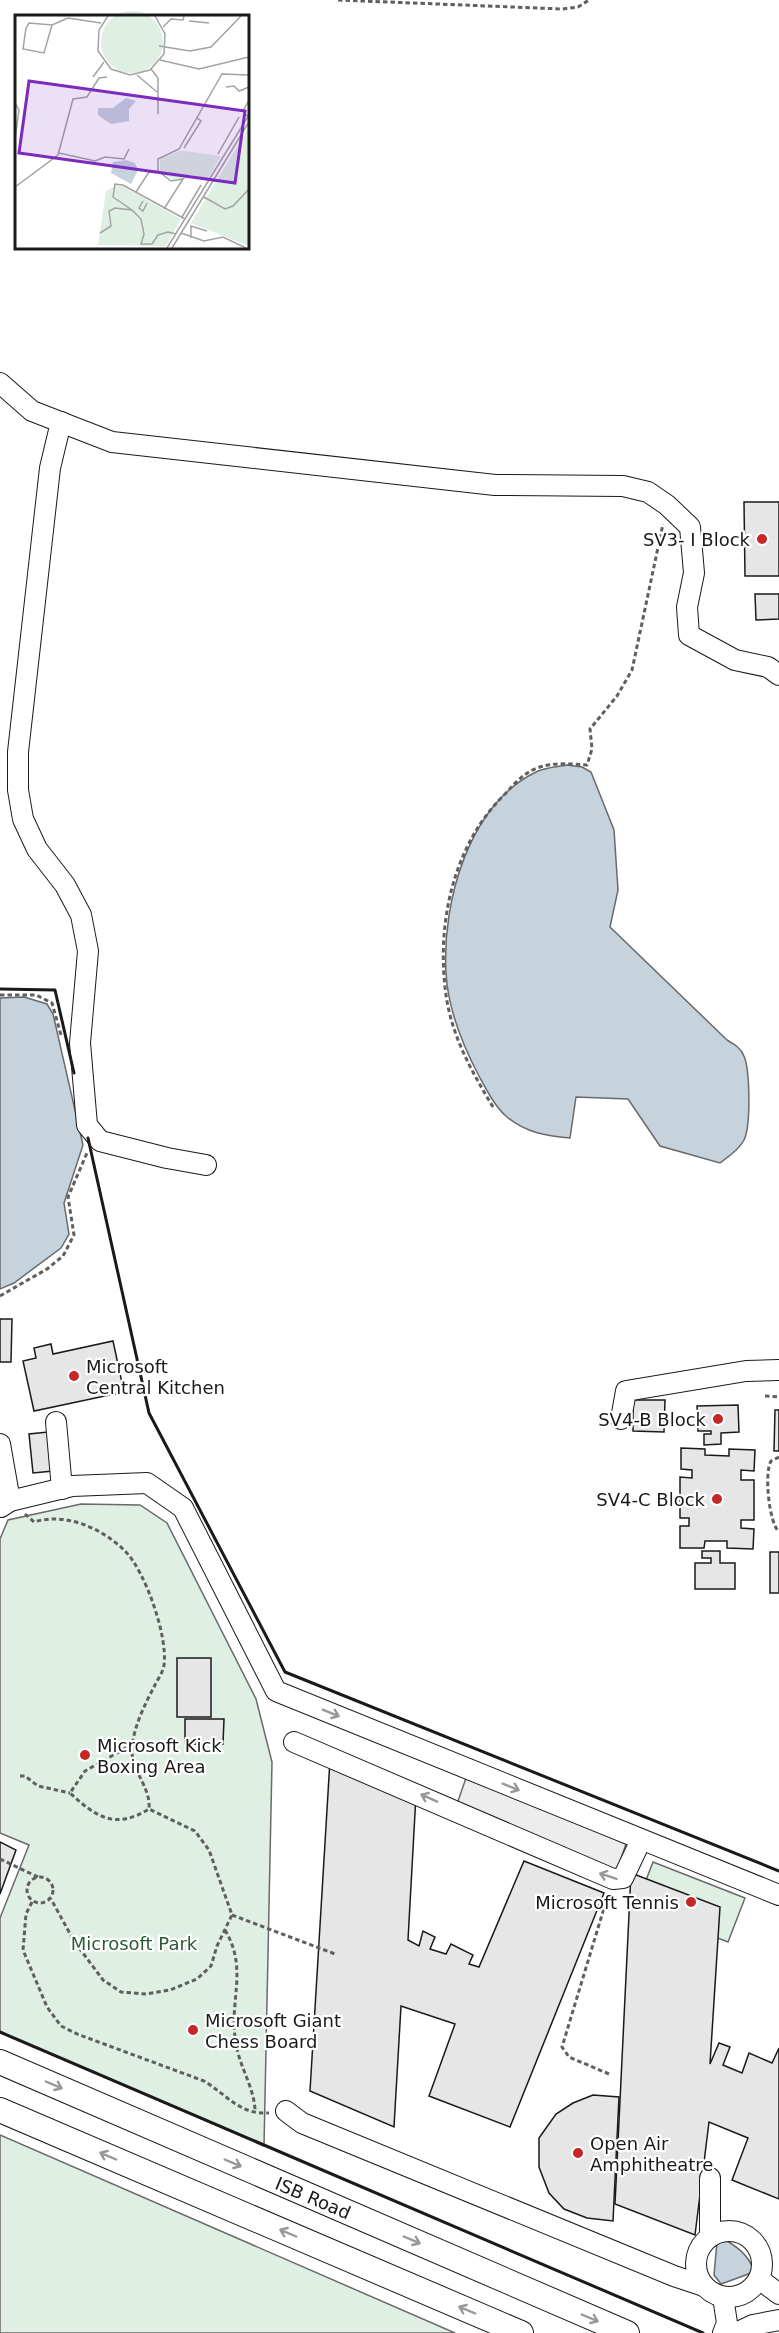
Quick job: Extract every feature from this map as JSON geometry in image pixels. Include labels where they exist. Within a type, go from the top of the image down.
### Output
[{"type":"main road","name":"ISB Road","points":[[0,2062],[627,2333]]},
{"type":"main road","points":[[0,2110],[521,2333]]},
{"type":"lane","points":[[0,383],[32,411],[112,442],[495,485],[622,486],[648,492],[667,505],[690,527],[694,573],[687,607],[689,635],[735,660],[768,667],[779,675]]},
{"type":"lane","points":[[61,422],[50,468],[18,752],[18,790],[23,819],[37,849],[65,885],[81,915],[88,951],[80,1043],[87,1125],[100,1141],[206,1165]]},
{"type":"lane","points":[[621,1419],[626,1391],[746,1371],[779,1370]]},
{"type":"lane","points":[[57,1422],[62,1489]]},
{"type":"lane","points":[[0,1444],[5,1504],[72,1486],[147,1483],[183,1508],[276,1691],[779,1896]]},
{"type":"lane","points":[[294,1742],[613,1879],[623,1878],[640,1840]]},
{"type":"lane","points":[[286,2111],[302,2123],[674,2276],[704,2286],[723,2297],[744,2294],[759,2279],[761,2258],[751,2239],[731,2231],[710,2237]]},
{"type":"lane","points":[[704,2286],[696,2266],[698,2255],[710,2237],[710,2178]]},
{"type":"lane","points":[[759,2279],[779,2294]]},
{"type":"lane","points":[[723,2297],[727,2323],[723,2333]]},
{"type":"lane","points":[[736,2333],[753,2325],[779,2320]]},
{"type":"path","points":[[338,0],[562,9],[578,7],[589,0]]},
{"type":"path","points":[[493,1107],[461,1049],[451,1018],[443,930],[448,898],[458,867],[472,837],[495,803],[524,774],[552,764],[587,765],[592,749],[590,729],[617,696],[632,670],[667,505]]},
{"type":"path","points":[[0,994],[36,995],[52,1002],[63,1042]]},
{"type":"path","points":[[0,1296],[47,1269],[63,1256],[74,1235],[68,1197],[88,1156],[85,1145]]},
{"type":"path","points":[[765,1396],[779,1397]]},
{"type":"path","points":[[779,1457],[771,1461],[767,1471],[772,1521],[779,1532]]},
{"type":"path","points":[[5,1504],[34,1522],[62,1518],[78,1522],[103,1535],[126,1551],[158,1614],[164,1644],[164,1667],[143,1709],[133,1744],[134,1761],[150,1798],[149,1809]]},
{"type":"path","points":[[70,1793],[85,1772],[133,1744]]},
{"type":"path","points":[[20,1776],[26,1776],[38,1786],[70,1793],[100,1817],[116,1821],[136,1817],[149,1809]]},
{"type":"path","points":[[0,1859],[38,1877],[48,1879],[54,1888],[51,1899],[74,1941],[103,1980],[121,1992],[146,1995],[171,1990],[197,1979],[211,1966],[232,1915],[209,1850],[195,1831],[149,1809]]},
{"type":"path","points":[[32,1902],[27,1892],[29,1882],[38,1877]]},
{"type":"path","points":[[609,2074],[569,2057],[562,2047],[613,1879]]},
{"type":"path","points":[[32,1902],[42,1904],[51,1899]]},
{"type":"path","points":[[32,1902],[26,1914],[23,1950],[47,2007],[61,2026],[204,2081],[246,2112],[255,2111],[264,2114],[286,2111]]},
{"type":"path","points":[[232,1915],[335,1954]]},
{"type":"path","points":[[225,1930],[233,1943],[238,1964],[233,2027],[236,2046],[255,2099],[255,2111]]},
{"type":"green space","name":"Microsoft Park","points":[[81,1504],[140,1505],[167,1523],[256,1699],[272,1762],[264,2146],[0,2032],[0,1918],[29,1845],[0,1833],[0,1539],[8,1520]]},
{"type":"green space","name":"Microsoft Tennis","points":[[653,1862],[745,1898],[728,1942],[636,1906]]},
{"type":"green space","points":[[0,2135],[455,2333],[0,2333]]},
{"type":"shaded area","points":[[567,765],[582,767],[591,772],[614,830],[618,890],[610,927],[727,1040],[739,1048],[744,1056],[748,1073],[749,1098],[746,1133],[739,1147],[720,1163],[660,1146],[628,1099],[576,1097],[570,1138],[545,1135],[522,1127],[507,1117],[495,1103],[479,1076],[462,1039],[447,986],[446,946],[455,887],[464,859],[493,807],[512,787],[540,770]]},
{"type":"shaded area","points":[[24,997],[47,1004],[53,1014],[83,1145],[64,1203],[69,1234],[61,1248],[14,1283],[0,1289],[0,998]]},
{"type":"shaded area","points":[[467,1775],[626,1844],[617,1870],[457,1804]]},
{"type":"shaded area","points":[[720,2237],[736,2247],[749,2260],[754,2272],[721,2284],[714,2275],[717,2242]]},
{"type":"building","name":"SV3- I Block","points":[[744,502],[779,502],[779,576],[745,576]]},
{"type":"building","points":[[755,594],[779,594],[779,619],[756,620]]},
{"type":"building","points":[[0,1319],[12,1319],[11,1362],[0,1362]]},
{"type":"building","name":"Microsoft Central Kitchen","points":[[113,1341],[124,1392],[34,1411],[23,1361],[36,1358],[34,1348],[51,1344],[53,1354]]},
{"type":"building","points":[[633,1400],[665,1400],[664,1432],[633,1431]]},
{"type":"building","name":"SV4-B Block","points":[[738,1405],[739,1432],[721,1433],[721,1444],[704,1445],[704,1434],[711,1434],[711,1431],[698,1431],[697,1406]]},
{"type":"building","points":[[775,1410],[779,1410],[779,1451],[774,1451]]},
{"type":"building","points":[[48,1432],[53,1471],[33,1473],[29,1434]]},
{"type":"building","name":"SV4-C Block","points":[[681,1448],[705,1449],[705,1455],[729,1456],[729,1449],[755,1450],[754,1471],[741,1470],[741,1480],[754,1480],[754,1520],[741,1520],[741,1528],[754,1529],[753,1549],[727,1548],[727,1541],[705,1541],[704,1548],[680,1548],[680,1526],[689,1526],[689,1518],[680,1518],[680,1477],[692,1478],[692,1470],[681,1469]]},
{"type":"building","points":[[702,1551],[720,1551],[720,1563],[735,1563],[735,1589],[695,1589],[695,1563],[711,1563],[711,1558],[702,1558]]},
{"type":"building","points":[[770,1552],[779,1552],[779,1593],[770,1593]]},
{"type":"building","points":[[177,1658],[211,1658],[211,1717],[177,1717]]},
{"type":"building","points":[[185,1719],[224,1719],[223,1744],[185,1744]]},
{"type":"building","points":[[330,1760],[416,1795],[408,1940],[419,1946],[423,1931],[435,1937],[430,1949],[446,1954],[451,1944],[473,1955],[469,1964],[479,1967],[524,1861],[604,1893],[510,2127],[429,2096],[455,2024],[401,2006],[394,2127],[310,2091]]},
{"type":"building","points":[[0,1842],[16,1850],[0,1894]]},
{"type":"building","points":[[631,1873],[720,1907],[710,2064],[719,2043],[730,2047],[723,2065],[742,2073],[749,2053],[772,2063],[779,2048],[779,2199],[732,2180],[748,2138],[709,2122],[695,2235],[615,2204]]},
{"type":"building","name":"Open Air Amphitheatre","points":[[593,2095],[619,2097],[613,2221],[587,2218],[564,2209],[549,2193],[539,2167],[539,2138],[556,2114],[573,2103]]},
{"type":"wall","points":[[0,989],[55,990],[74,1073]]},
{"type":"wall","points":[[88,1138],[149,1413],[285,1672],[779,1871]]},
{"type":"wall","points":[[0,2032],[703,2333]]},
{"type":"place","name":"SV3- I Block","points":[[762,539]]},
{"type":"place","name":"Microsoft Central Kitchen","points":[[74,1376]]},
{"type":"place","name":"SV4-B Block","points":[[718,1419]]},
{"type":"place","name":"SV4-C Block","points":[[717,1499]]},
{"type":"place","name":"Microsoft Kick Boxing Area","points":[[85,1755]]},
{"type":"place","name":"Microsoft Tennis","points":[[691,1902]]},
{"type":"place","name":"Microsoft Giant Chess Board","points":[[193,2030]]},
{"type":"place","name":"Open Air Amphitheatre","points":[[578,2153]]}]
